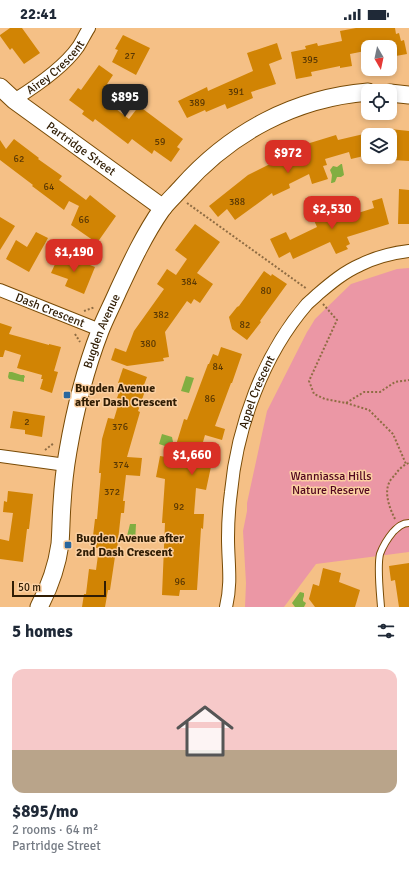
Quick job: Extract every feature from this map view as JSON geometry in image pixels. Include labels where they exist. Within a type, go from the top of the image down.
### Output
[{"type":"street","name":"Airey Crescent","points":[[14,100],[34,88],[63,63],[77,48],[89,28]]},
{"type":"street","name":"Partridge Street","points":[[0,87],[14,100],[163,208]]},
{"type":"street","name":"Bugden Avenue","points":[[39,607],[46,593],[55,567],[60,544],[66,465],[79,396],[100,330],[147,232],[163,208],[194,174],[208,160],[240,135],[271,118],[295,108],[332,97],[361,92]]},
{"type":"street","points":[[397,94],[409,95]]},
{"type":"street","name":"Appel Crescent","points":[[226,607],[230,583],[228,537],[231,492],[238,448],[250,405],[266,366],[287,329],[308,303],[332,281],[359,265],[373,259],[388,254],[409,250]]},
{"type":"street","name":"Dash Crescent","points":[[0,290],[100,330]]},
{"type":"street","points":[[0,456],[66,465]]},
{"type":"lane","points":[[381,607],[379,564],[380,553],[388,538],[398,526],[409,523]]},
{"type":"path","points":[[182,200],[308,290]]},
{"type":"path","points":[[319,299],[337,320],[309,381],[314,394],[324,399],[346,403],[369,410],[393,434],[408,463],[398,471],[389,483],[387,495],[390,510],[398,526]]},
{"type":"path","points":[[346,403],[364,392],[380,392],[395,382],[409,380]]},
{"type":"green space","name":"Wanniassa Hills Nature Reserve","points":[[409,268],[409,552],[316,564],[284,607],[245,607],[246,583],[243,531],[247,503],[267,411],[315,319],[351,284],[397,269]]},
{"type":"shaded area","points":[[341,164],[344,175],[337,177],[335,182],[331,183],[332,175],[330,170],[333,166],[337,167]]},
{"type":"shaded area","points":[[9,372],[24,375],[24,382],[9,379]]},
{"type":"shaded area","points":[[186,376],[194,378],[189,393],[181,391]]},
{"type":"shaded area","points":[[162,434],[172,437],[175,444],[174,449],[159,444]]},
{"type":"shaded area","points":[[130,524],[136,524],[135,543],[128,542],[126,537]]},
{"type":"shaded area","points":[[300,592],[304,593],[303,601],[306,603],[304,607],[295,607],[292,603]]},
{"type":"building","points":[[10,28],[22,28],[40,53],[24,64],[12,48],[10,50],[0,36]]},
{"type":"building","points":[[356,28],[395,28],[396,34],[399,33],[401,41],[404,40],[407,54],[397,56],[397,40],[361,40],[361,52],[350,54],[352,66],[340,68],[340,66],[311,72],[312,76],[296,79],[291,52],[306,49],[305,46],[317,43],[318,46],[342,41],[340,31]]},
{"type":"building","points":[[123,35],[150,48],[136,75],[112,62],[118,50],[115,49]]},
{"type":"building","points":[[277,43],[282,59],[269,64],[276,84],[251,92],[253,98],[227,109],[225,104],[206,112],[205,110],[187,118],[178,101],[207,87],[208,91],[253,71],[247,53]]},
{"type":"building","points":[[99,65],[113,75],[107,84],[115,90],[107,102],[129,119],[139,106],[183,139],[177,147],[180,149],[171,162],[154,150],[152,154],[132,139],[128,144],[95,119],[93,122],[82,114],[84,111],[69,100],[78,88],[81,90]]},
{"type":"building","points":[[397,130],[409,131],[409,161],[397,160]]},
{"type":"building","points":[[336,135],[338,140],[361,135],[361,157],[351,159],[349,152],[325,159],[327,165],[323,166],[328,179],[312,184],[309,174],[289,184],[290,188],[273,196],[272,193],[235,220],[227,209],[218,217],[209,206],[248,175],[284,157],[288,166],[304,158],[300,146]]},
{"type":"building","points":[[14,139],[62,176],[59,180],[86,200],[90,195],[116,216],[97,243],[71,225],[79,206],[69,201],[64,210],[0,160],[0,140],[6,149]]},
{"type":"building","points":[[399,189],[409,190],[409,224],[398,224]]},
{"type":"building","points":[[382,198],[389,224],[347,237],[350,244],[346,246],[348,249],[336,254],[330,242],[293,259],[290,252],[279,258],[270,239],[286,232],[290,240],[317,227],[312,216],[339,204],[345,217],[374,208],[372,201]]},
{"type":"building","points":[[0,217],[15,226],[0,250]]},
{"type":"building","points":[[195,224],[220,242],[197,273],[213,284],[200,303],[194,299],[191,304],[187,301],[165,332],[169,357],[163,358],[164,361],[127,366],[111,360],[115,348],[126,352],[134,331],[164,289],[157,284],[167,269],[176,275],[187,259],[175,250]]},
{"type":"building","points":[[36,232],[48,238],[29,272],[6,259],[16,240],[27,247]]},
{"type":"building","points":[[60,253],[95,267],[84,294],[65,286],[68,279],[51,273]]},
{"type":"building","points":[[264,271],[271,276],[272,274],[287,284],[247,340],[232,329],[229,317],[239,306]]},
{"type":"building","points":[[0,323],[12,327],[9,334],[61,347],[54,371],[58,372],[52,393],[40,389],[43,379],[41,379],[42,375],[17,368],[21,355],[5,350],[3,357],[0,357]]},
{"type":"building","points":[[221,347],[242,354],[215,426],[225,429],[222,440],[205,435],[198,459],[212,462],[206,490],[196,488],[194,514],[204,514],[203,529],[201,528],[197,590],[180,590],[179,596],[162,595],[165,523],[162,523],[165,479],[156,477],[160,456],[172,458],[184,419],[187,420],[208,364],[213,354],[218,356]]},
{"type":"building","points":[[123,368],[147,377],[142,390],[145,391],[138,411],[140,412],[127,457],[142,458],[140,476],[126,475],[123,501],[125,501],[124,513],[121,513],[117,550],[110,590],[108,590],[105,607],[82,607],[84,594],[86,594],[89,569],[96,570],[99,548],[96,548],[97,536],[93,536],[95,519],[97,519],[102,439],[108,418],[114,419],[120,399],[117,398],[122,384],[118,383]]},
{"type":"building","points":[[13,411],[45,416],[42,437],[25,434],[25,430],[10,428]]},
{"type":"building","points":[[8,491],[33,494],[23,562],[0,559],[0,539],[9,541],[13,513],[3,512],[4,501],[7,502]]},
{"type":"building","points":[[409,563],[409,607],[399,607],[395,580],[391,581],[389,566]]},
{"type":"building","points":[[323,568],[341,573],[339,582],[360,590],[355,607],[315,607],[309,599],[313,584],[319,586]]},
{"type":"place","name":"Bugden Avenue after Dash Crescent","points":[[67,395]]},
{"type":"place","name":"Bugden Avenue after 2nd Dash Crescent","points":[[68,545]]}]
